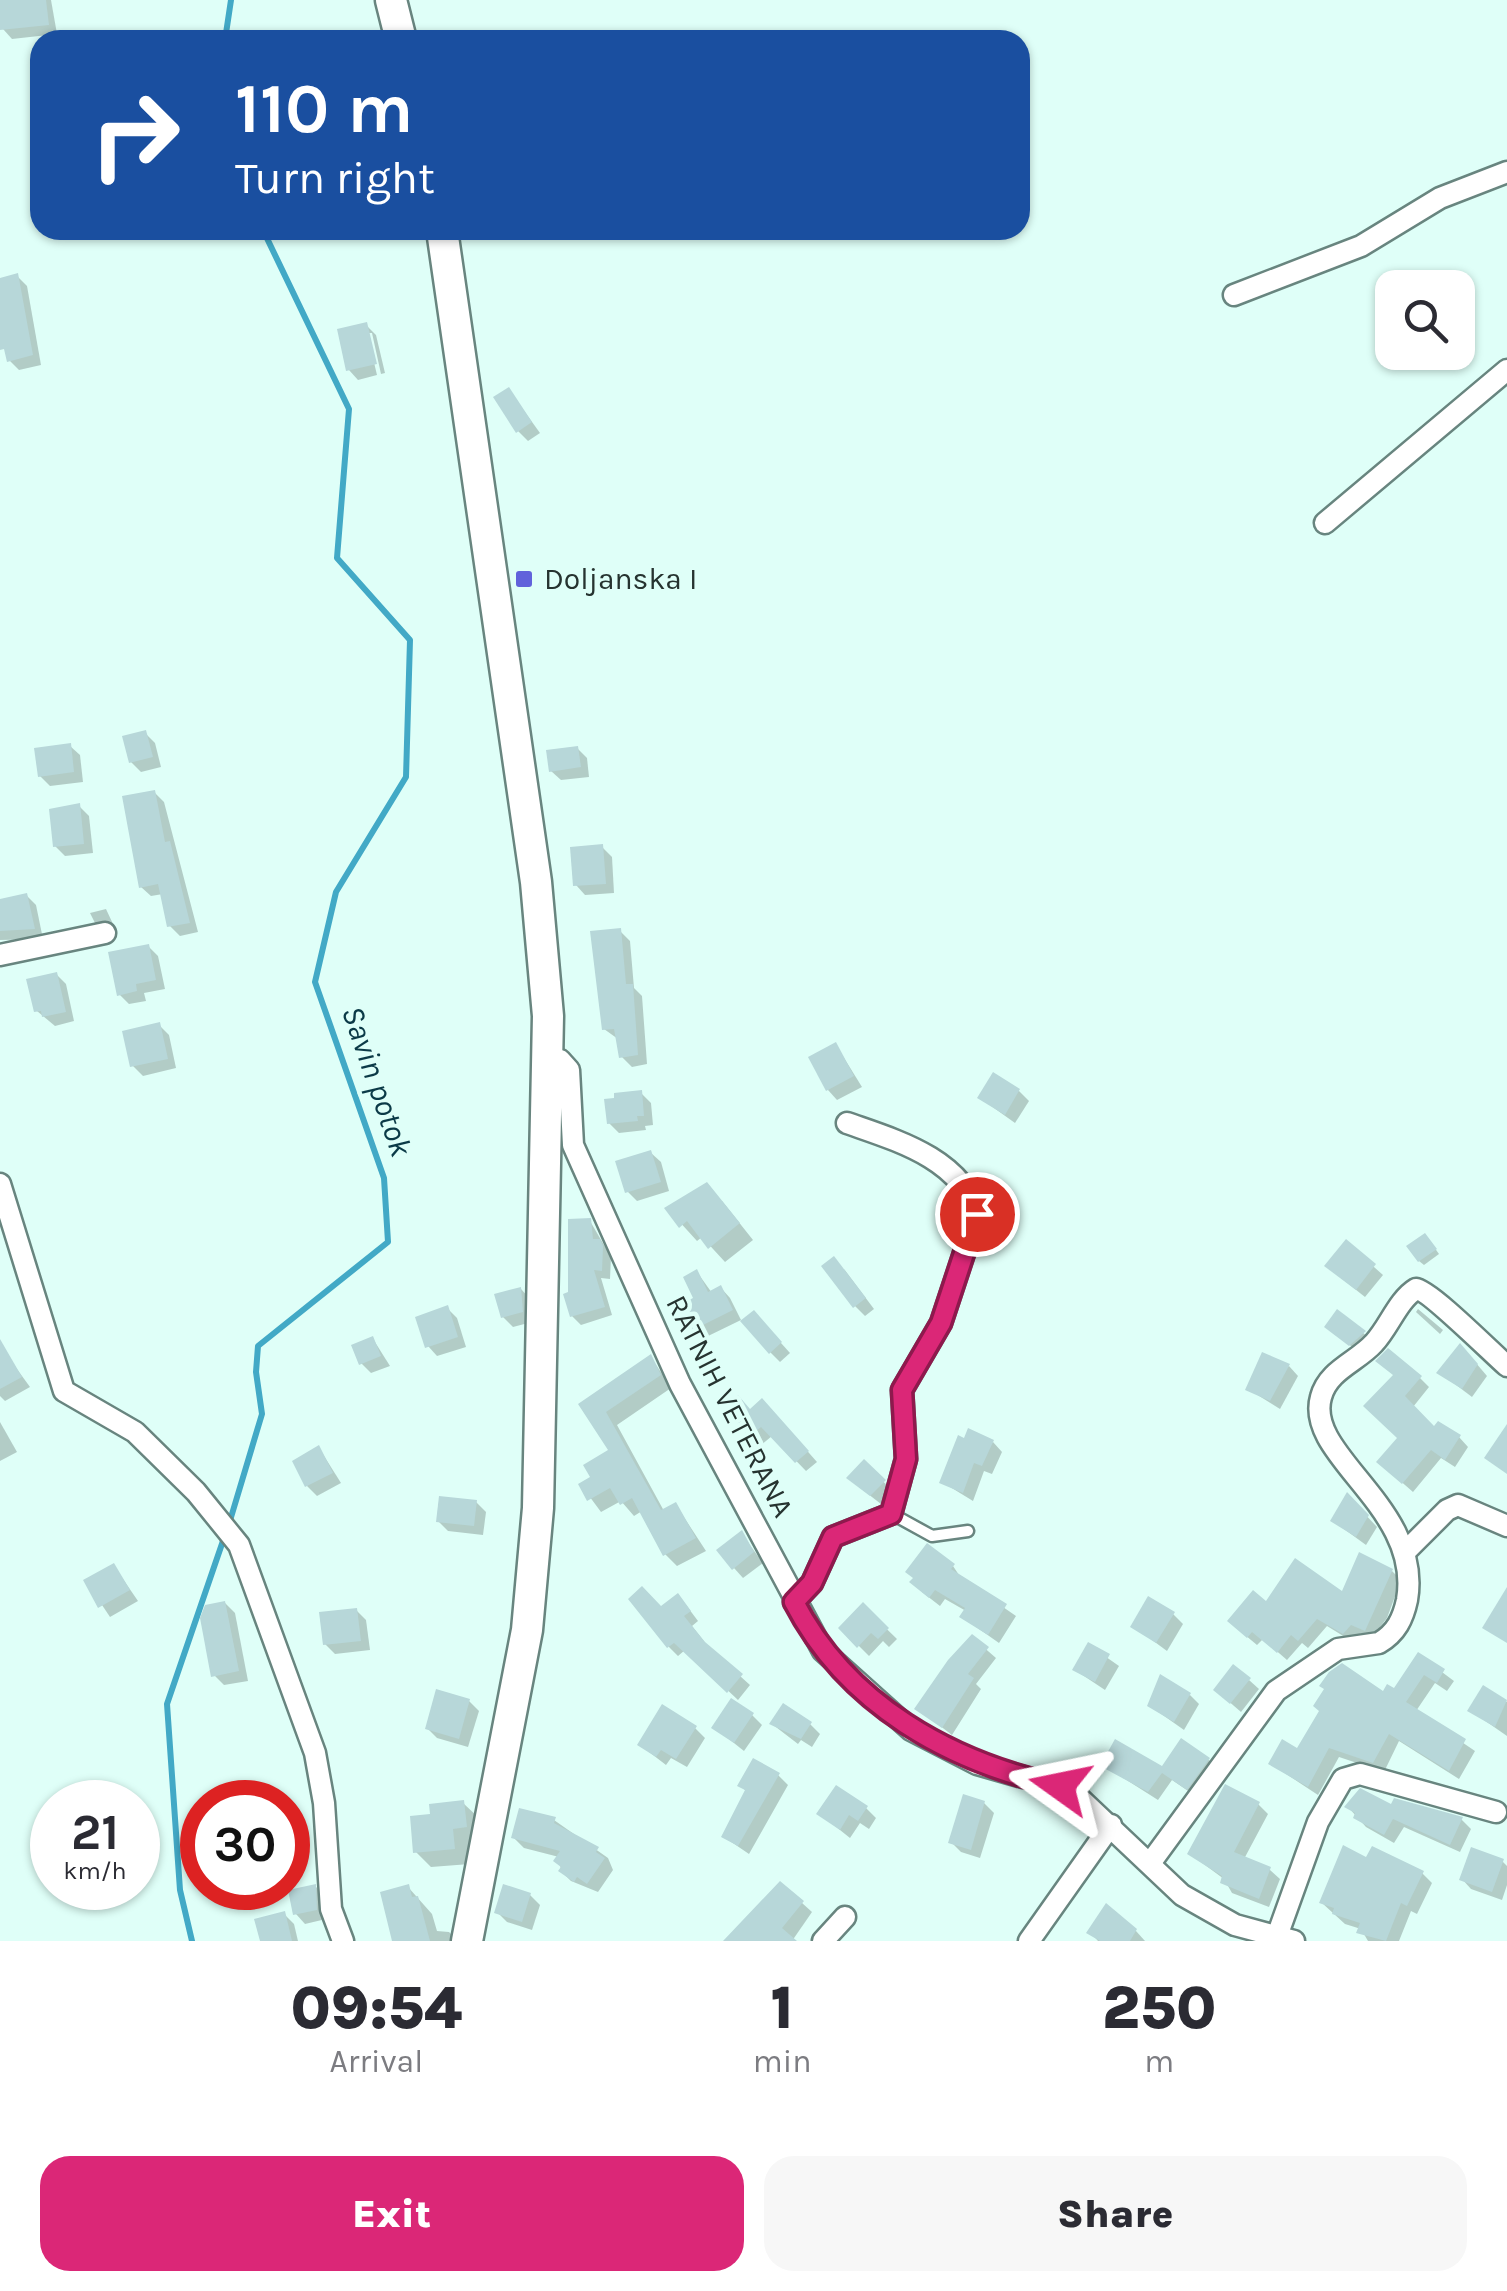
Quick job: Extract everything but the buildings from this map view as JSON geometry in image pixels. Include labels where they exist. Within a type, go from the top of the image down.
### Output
[{"type":"street","points":[[391,0],[398,30]]},
{"type":"street","points":[[1234,295],[1361,246],[1440,198],[1507,172]]},
{"type":"street","points":[[443,240],[536,882],[547,1057],[538,1508],[527,1630],[467,1941]]},
{"type":"street","points":[[1325,523],[1507,370]]},
{"type":"street","points":[[0,955],[105,933]]},
{"type":"street","name":"RATNIH VETERANA","points":[[547,1057],[560,1060],[569,1070],[572,1145],[680,1384],[823,1651],[911,1730],[977,1764],[1072,1791],[1182,1895],[1234,1925],[1282,1940]]},
{"type":"street","points":[[794,1602],[812,1583],[833,1537],[891,1514],[906,1459],[902,1390],[941,1323],[977,1214],[973,1198],[948,1170],[912,1146],[847,1123]]},
{"type":"street","points":[[0,1184],[64,1390],[135,1432],[239,1545],[316,1753],[332,1910],[343,1941]]},
{"type":"street","points":[[1151,1862],[1276,1691],[1338,1649],[1379,1644],[1396,1629],[1408,1589],[1406,1551],[1352,1465],[1323,1435],[1318,1412],[1325,1385],[1371,1347],[1416,1288],[1435,1297],[1460,1328],[1507,1366]]},
{"type":"street","points":[[1406,1551],[1458,1505],[1507,1526]]},
{"type":"street","points":[[1282,1940],[1324,1809],[1342,1779],[1360,1774],[1496,1812]]},
{"type":"street","points":[[1029,1941],[1112,1825]]},
{"type":"street","points":[[823,1941],[846,1916]]},
{"type":"lane","points":[[891,1514],[932,1536],[968,1531]]},
{"type":"waterway","name":"Savin potok","points":[[226,30],[231,0]]},
{"type":"waterway","name":"Savin potok","points":[[229,1524],[262,1414],[256,1372],[258,1346],[388,1242],[384,1178],[315,982],[336,892],[406,777],[410,640],[337,558],[349,409],[268,240]]},
{"type":"waterway","name":"Savin potok","points":[[192,1941],[180,1890],[167,1704],[225,1535]]},
{"type":"place","name":"Doljanska I","points":[[524,579]]},
{"type":"route","points":[[977,1214],[968,1254],[941,1323],[902,1390],[906,1459],[891,1514],[875,1524],[843,1530],[833,1537],[812,1583],[794,1602],[823,1651],[911,1730],[977,1764],[1060,1786]]}]
